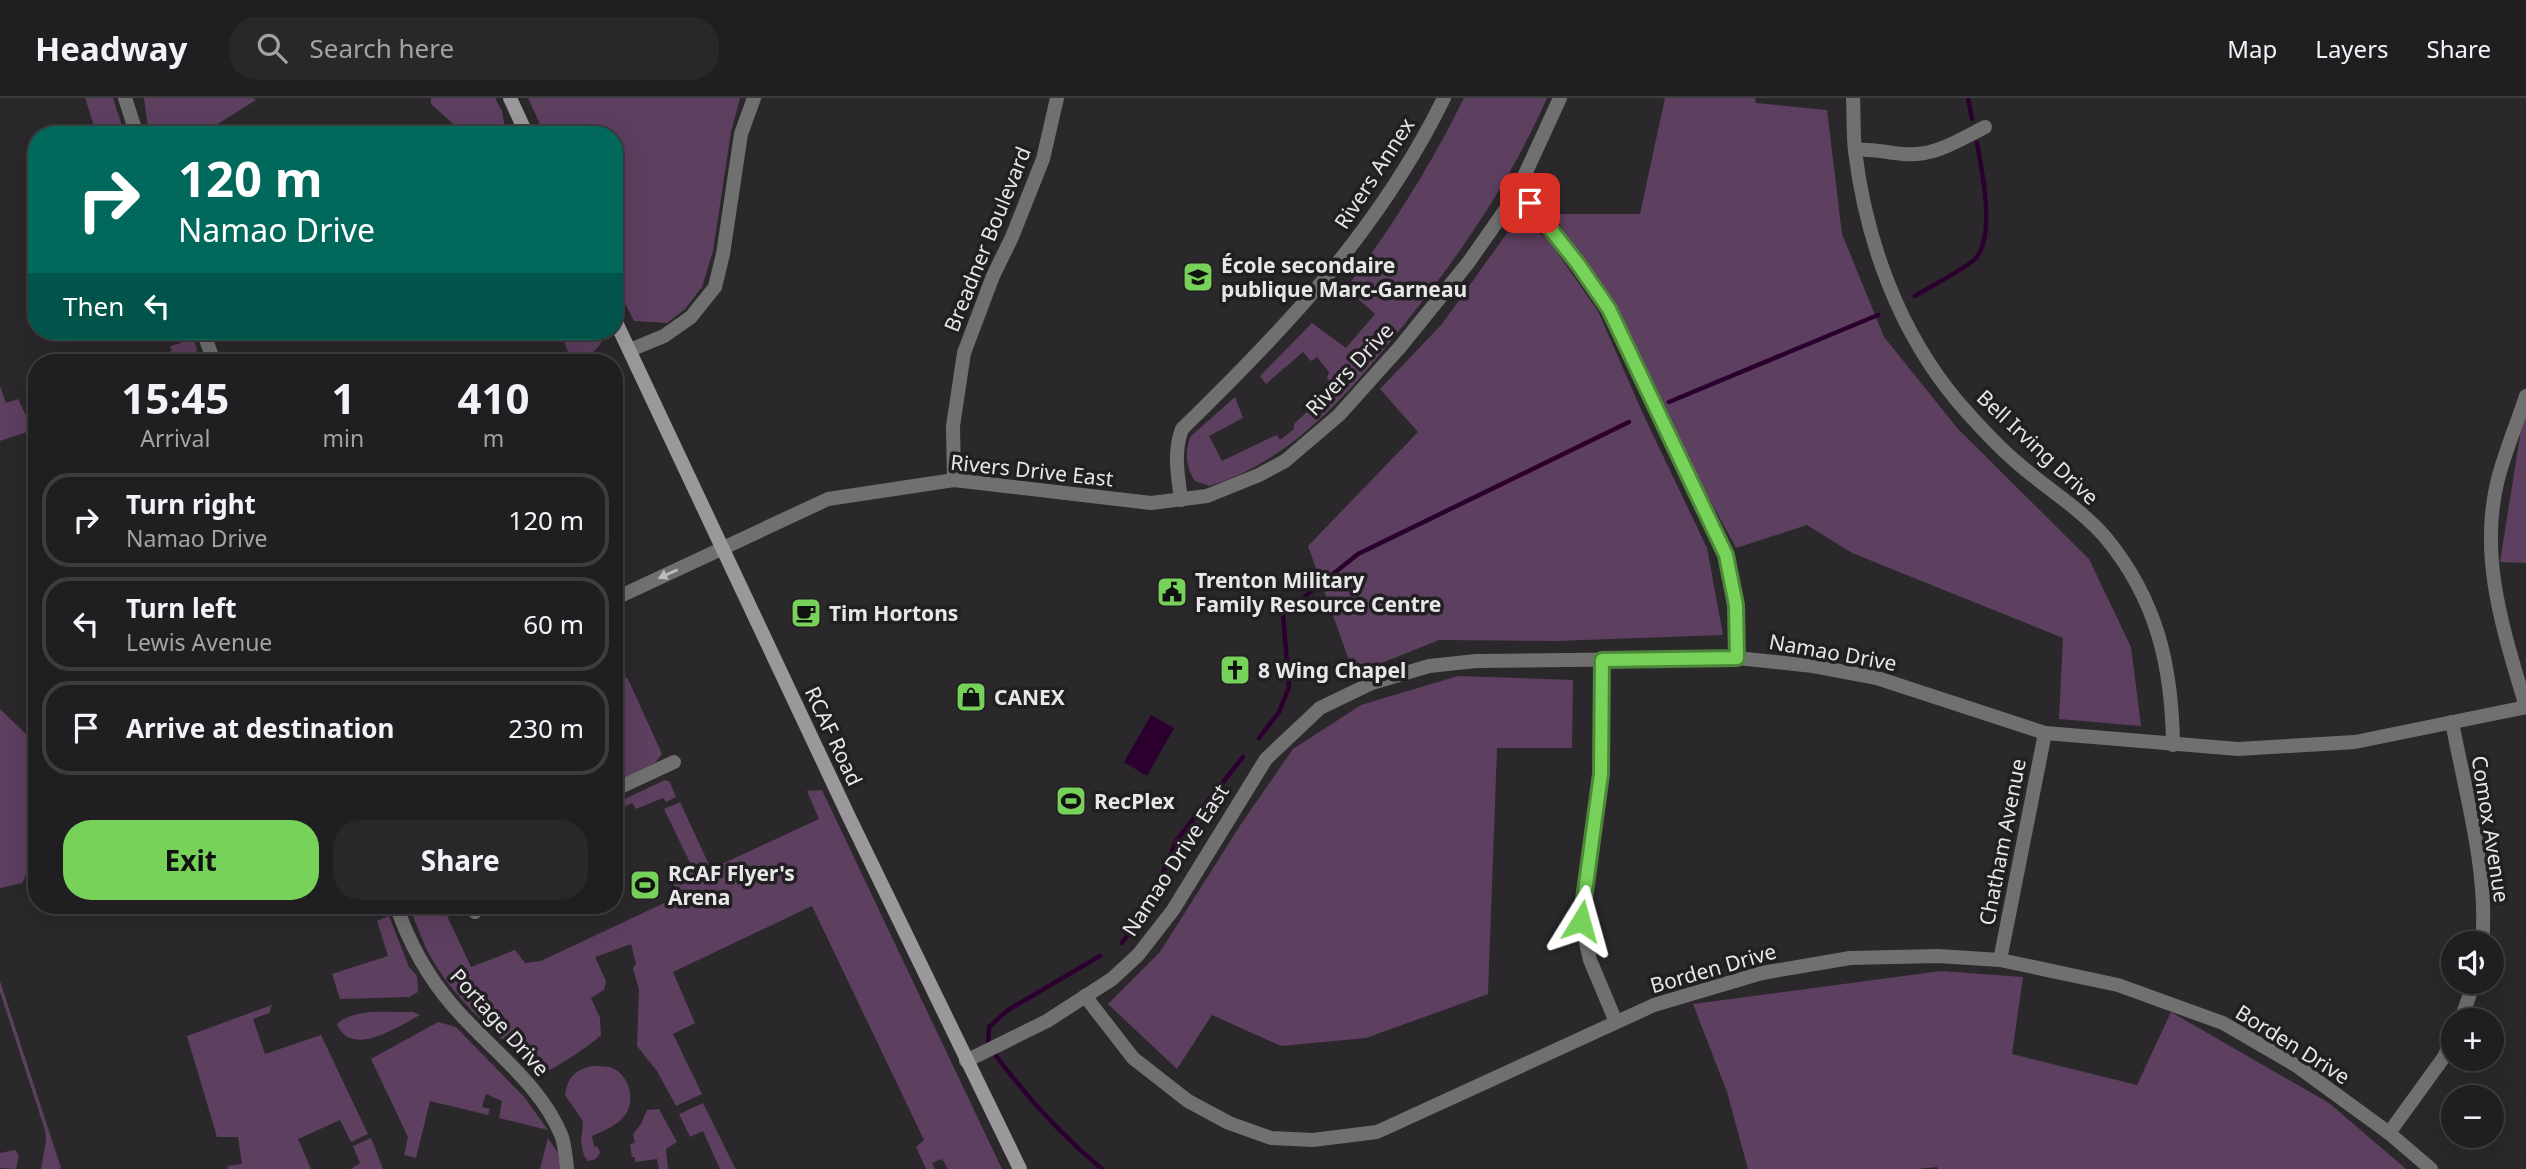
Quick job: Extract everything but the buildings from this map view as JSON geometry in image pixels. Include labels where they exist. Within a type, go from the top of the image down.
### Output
[{"type":"main road","points":[[510,98],[523,126]]},
{"type":"main road","name":"RCAF Road","points":[[623,336],[722,550],[1020,1169]]},
{"type":"street","points":[[125,98],[134,126]]},
{"type":"street","points":[[630,350],[664,336],[691,317],[715,287],[723,254],[741,134],[754,98]]},
{"type":"street","name":"Breadner Boulevard","points":[[954,480],[953,426],[964,353],[983,300],[1043,159],[1057,98]]},
{"type":"street","name":"Rivers Annex","points":[[1181,500],[1176,444],[1182,429],[1261,352],[1337,265],[1390,192],[1424,139],[1444,98]]},
{"type":"street","name":"Rivers Drive","points":[[1181,500],[1207,496],[1259,475],[1285,461],[1339,415],[1443,295],[1515,196],[1560,98]]},
{"type":"street","name":"Bell Irving Drive","points":[[1853,98],[1855,150],[1865,210],[1878,254],[1901,314],[1930,363],[1987,435],[2105,537],[2139,585],[2160,636],[2173,712],[2173,745]]},
{"type":"street","points":[[1855,150],[1873,148],[1903,154],[1928,153],[1946,148],[1985,127]]},
{"type":"street","points":[[1515,196],[1530,203],[1545,221],[1609,309],[1726,555],[1736,605],[1737,658]]},
{"type":"street","points":[[2526,397],[2497,480],[2490,538],[2492,580],[2526,707]]},
{"type":"street","name":"Rivers Drive East","points":[[623,594],[828,499],[954,480],[1129,502],[1181,500]]},
{"type":"street","name":"Namao Drive","points":[[1266,759],[1320,708],[1372,682],[1441,665],[1476,662],[1737,658],[1813,666],[1877,678],[2045,733],[2238,749],[2355,742],[2526,707]]},
{"type":"street","points":[[1602,660],[1601,774],[1581,921],[1590,960],[1616,1022]]},
{"type":"street","name":"Comox Avenue","points":[[2452,722],[2479,867],[2482,931]]},
{"type":"street","name":"Chatham Avenue","points":[[2000,960],[2045,733]]},
{"type":"street","name":"Namao Drive East","points":[[966,1061],[1046,1021],[1118,974],[1138,955],[1173,910],[1266,759]]},
{"type":"street","points":[[623,786],[674,762]]},
{"type":"street","name":"Portage Drive","points":[[399,914],[410,942],[436,985],[533,1090],[549,1111],[563,1140],[567,1169]]},
{"type":"street","name":"Borden Drive","points":[[1086,996],[1133,1058],[1188,1101],[1229,1123],[1271,1138],[1313,1140],[1377,1132],[1654,1005],[1762,973],[1850,958],[1938,956],[2000,960],[2118,985],[2223,1023],[2297,1066],[2389,1133],[2431,1169]]},
{"type":"street","points":[[2389,1133],[2441,1061]]},
{"type":"shaded area","points":[[85,98],[113,98],[122,126],[94,126]]},
{"type":"shaded area","points":[[144,98],[256,100],[214,126],[148,126]]},
{"type":"shaded area","points":[[431,98],[495,98],[502,111],[504,126],[456,126],[431,104]]},
{"type":"shaded area","points":[[528,98],[740,98],[731,132],[713,251],[702,287],[685,309],[667,323],[634,321],[623,300],[623,126],[541,126]]},
{"type":"shaded area","points":[[1464,98],[1547,98],[1501,187],[1466,242],[1386,347],[1343,397],[1319,420],[1268,459],[1239,475],[1209,486],[1195,481],[1187,459],[1191,436],[1235,397],[1243,418],[1209,436],[1222,461],[1277,435],[1280,440],[1294,429],[1294,424],[1333,387],[1327,378],[1329,372],[1317,357],[1311,361],[1303,352],[1266,384],[1260,376],[1312,323],[1346,348],[1375,314],[1346,288],[1409,196]]},
{"type":"shaded area","points":[[1665,98],[1755,98],[1756,103],[1827,110],[1842,234],[1884,337],[1958,429],[2089,559],[2131,647],[2141,726],[2059,719],[2063,638],[1852,553],[1807,525],[1736,548],[1554,214],[1640,214]]},
{"type":"shaded area","points":[[1531,228],[1547,238],[1598,311],[1643,414],[1707,548],[1723,635],[1556,641],[1439,640],[1354,674],[1308,546],[1418,432],[1380,389],[1442,324],[1507,233]]},
{"type":"shaded area","points":[[180,340],[194,340],[196,354],[165,354],[172,351],[170,346],[181,343]]},
{"type":"shaded area","points":[[563,340],[602,340],[591,354],[569,354]]},
{"type":"shaded area","points":[[0,386],[6,403],[18,399],[28,420],[28,427],[27,432],[0,441]]},
{"type":"shaded area","points":[[2526,417],[2526,563],[2500,562],[2521,430]]},
{"type":"shaded area","points":[[623,676],[628,679],[662,754],[655,763],[623,779]]},
{"type":"shaded area","points":[[1458,676],[1573,680],[1572,748],[1497,748],[1488,994],[1366,1038],[1281,1046],[1212,1015],[1177,1069],[1108,1004],[1160,952],[1241,824],[1293,749],[1361,705]]},
{"type":"shaded area","points":[[0,709],[28,738],[28,870],[22,883],[0,888]]},
{"type":"shaded area","points":[[1151,715],[1174,728],[1147,776],[1124,762]]},
{"type":"shaded area","points":[[665,780],[670,782],[676,797],[666,802],[663,798],[636,809],[632,803],[623,808],[623,800]]},
{"type":"shaded area","points":[[822,790],[1002,1169],[948,1169],[942,1159],[932,1163],[935,1169],[926,1169],[916,1147],[924,1140],[812,906],[673,972],[695,1023],[673,1034],[702,1094],[676,1106],[657,1071],[637,1046],[639,990],[633,968],[636,964],[631,944],[595,957],[606,981],[604,990],[591,998],[600,1018],[601,1035],[573,1056],[543,1073],[478,1016],[449,984],[426,948],[412,914],[446,914],[471,967],[515,950],[525,963],[541,961],[679,896],[670,875],[691,865],[664,809],[680,802],[711,869],[819,819],[807,791]]},
{"type":"shaded area","points":[[389,916],[409,967],[417,976],[418,992],[409,997],[340,999],[332,974],[388,956],[377,921]]},
{"type":"shaded area","points":[[1941,971],[2023,977],[2012,1054],[2137,1085],[2171,1012],[2329,1103],[2406,1169],[1748,1169],[1727,1092],[1693,1004]]},
{"type":"shaded area","points":[[0,981],[61,1168],[59,1169],[41,1169],[46,1141],[45,1130],[0,992]]},
{"type":"shaded area","points":[[272,1005],[269,1013],[253,1019],[265,1054],[321,1035],[368,1134],[351,1142],[340,1120],[298,1139],[311,1169],[228,1169],[227,1166],[242,1164],[238,1137],[217,1137],[187,1036]]},
{"type":"shaded area","points":[[413,1012],[420,1015],[388,1032],[364,1039],[353,1039],[344,1034],[337,1024],[363,1013]]},
{"type":"shaded area","points":[[438,1022],[456,1027],[525,1098],[548,1130],[499,1118],[502,1101],[486,1094],[482,1107],[490,1109],[488,1115],[430,1101],[416,1158],[404,1155],[408,1137],[371,1059]]},
{"type":"shaded area","points":[[591,1066],[609,1067],[621,1074],[628,1086],[630,1101],[626,1114],[619,1121],[592,1136],[594,1146],[598,1147],[600,1153],[596,1159],[588,1161],[581,1142],[583,1121],[565,1095],[573,1076]]},
{"type":"shaded area","points":[[703,1103],[736,1169],[720,1169],[703,1131],[690,1137],[679,1114]]},
{"type":"shaded area","points":[[659,1109],[677,1142],[666,1149],[668,1169],[659,1169],[657,1159],[635,1162],[630,1144],[635,1143],[633,1134],[647,1110]]},
{"type":"shaded area","points":[[371,1138],[383,1169],[351,1169],[360,1163],[353,1146]]},
{"type":"shaded area","points":[[548,1138],[558,1153],[560,1169],[540,1169]]},
{"type":"shaded area","points":[[15,1150],[19,1156],[16,1169],[0,1168],[0,1153]]},
{"type":"waterway","points":[[1968,98],[1972,119]]},
{"type":"waterway","points":[[1915,296],[1970,263],[1981,249],[1985,236],[1986,203],[1977,143]]},
{"type":"waterway","points":[[1669,402],[1878,315]]},
{"type":"waterway","points":[[1259,738],[1279,712],[1289,687],[1283,614],[1358,554],[1629,422]]},
{"type":"waterway","points":[[1122,943],[1151,902],[1176,841],[1243,757]]},
{"type":"waterway","points":[[988,1045],[989,1027],[1008,1010],[1100,956]]},
{"type":"waterway","points":[[993,1052],[1044,1114],[1102,1169]]},
{"type":"place","name":"École secondaire publique Marc-Garneau","points":[[1198,277]]},
{"type":"place","name":"Trenton Military Family Resource Centre","points":[[1172,592]]},
{"type":"place","name":"Tim Hortons","points":[[806,613]]},
{"type":"place","name":"8 Wing Chapel","points":[[1235,670]]},
{"type":"place","name":"CANEX","points":[[971,697]]},
{"type":"place","name":"RecPlex","points":[[1071,801]]},
{"type":"place","name":"RCAF Flyer's Arena","points":[[645,885]]},
{"type":"route","points":[[1530,203],[1609,309],[1726,555],[1736,605],[1737,658],[1602,660],[1601,774],[1581,921]]}]
